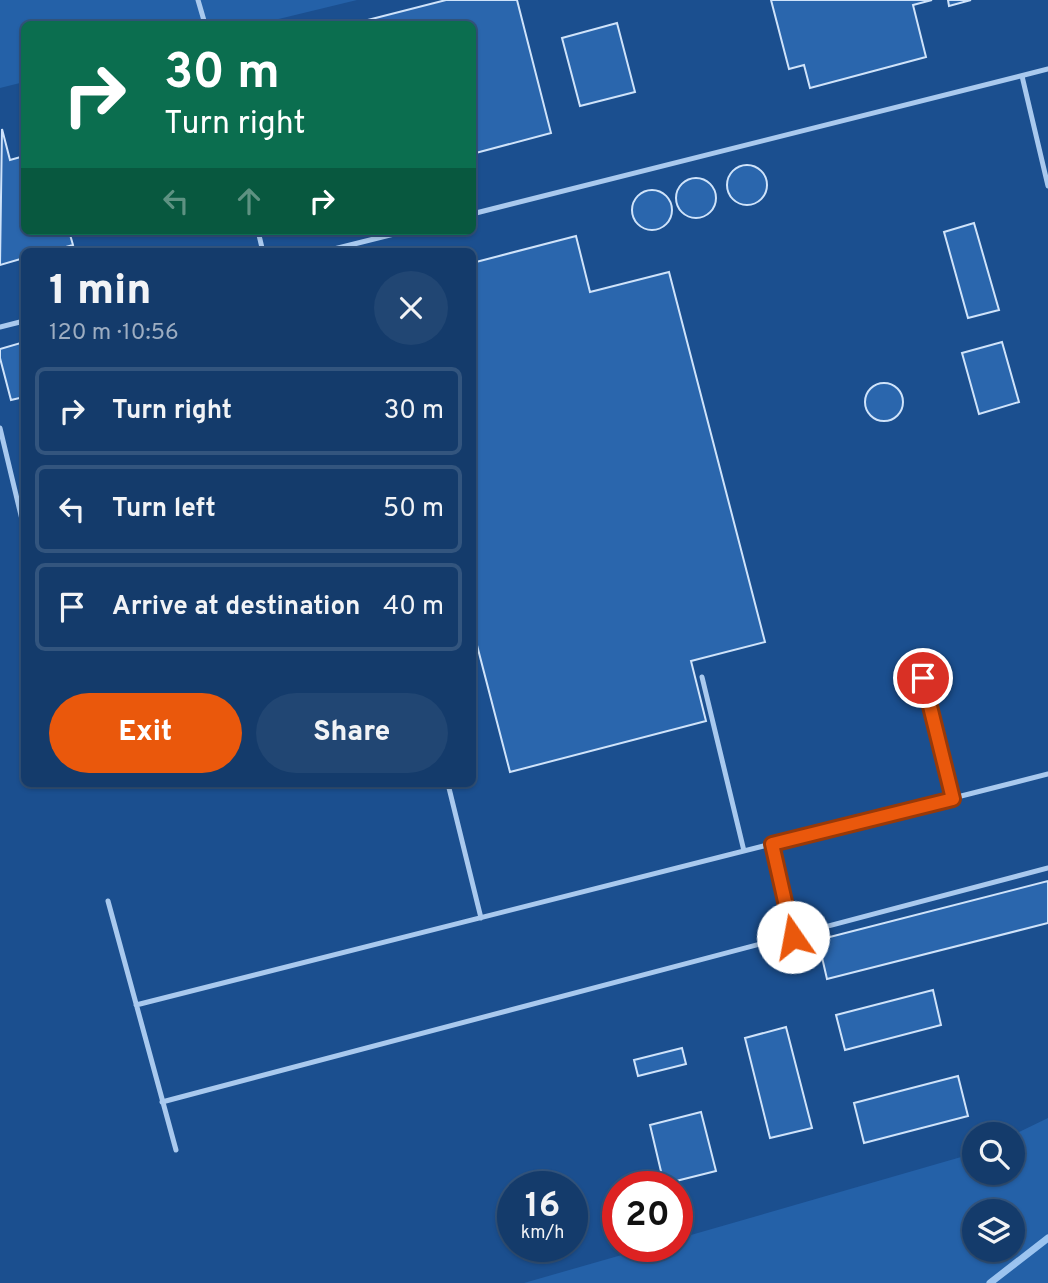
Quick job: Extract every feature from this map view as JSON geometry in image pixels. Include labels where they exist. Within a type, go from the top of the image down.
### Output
[{"type":"lane","points":[[198,0],[204,21]]},
{"type":"lane","points":[[476,213],[1048,69]]},
{"type":"lane","points":[[1022,76],[1048,186]]},
{"type":"lane","points":[[338,248],[390,235]]},
{"type":"lane","points":[[0,327],[21,322]]},
{"type":"lane","points":[[0,428],[21,516]]},
{"type":"lane","points":[[918,654],[953,799]]},
{"type":"lane","points":[[702,677],[744,851]]},
{"type":"lane","points":[[136,1005],[1048,775]]},
{"type":"lane","points":[[449,787],[481,918]]},
{"type":"lane","points":[[772,844],[793,937]]},
{"type":"lane","points":[[162,1102],[1048,868]]},
{"type":"lane","points":[[108,901],[176,1150]]},
{"type":"shaded area","points":[[0,0],[357,0],[270,21],[21,21],[21,83],[0,88]]},
{"type":"shaded area","points":[[1048,1118],[1048,1283],[524,1283],[602,1261],[693,1262],[693,1234],[962,1157],[962,1185],[1025,1185],[1025,1129]]},
{"type":"building","points":[[446,0],[517,0],[551,133],[476,153],[476,21],[364,21]]},
{"type":"building","points":[[771,0],[932,0],[913,5],[926,57],[810,88],[804,65],[789,69]]},
{"type":"building","points":[[948,0],[971,0],[949,6]]},
{"type":"building","points":[[617,23],[635,92],[580,106],[562,38]]},
{"type":"building","points":[[2,129],[10,160],[21,157],[21,235],[70,235],[73,245],[62,248],[21,248],[21,259],[0,265]]},
{"type":"building","points":[[747,165],[761,171],[767,185],[761,199],[747,205],[733,199],[727,185],[733,171]]},
{"type":"building","points":[[696,178],[710,184],[716,198],[710,212],[696,218],[682,212],[676,198],[682,184]]},
{"type":"building","points":[[652,190],[666,196],[672,210],[666,224],[652,230],[638,224],[632,210],[638,196]]},
{"type":"building","points":[[974,223],[999,310],[968,318],[944,232]]},
{"type":"building","points":[[576,236],[590,292],[669,272],[765,642],[691,661],[706,721],[510,772],[476,641],[476,262]]},
{"type":"building","points":[[1002,342],[1019,402],[979,414],[962,353]]},
{"type":"building","points":[[21,343],[21,398],[11,400],[0,349]]},
{"type":"building","points":[[884,383],[897,389],[903,402],[897,415],[884,421],[871,415],[865,402],[871,389]]},
{"type":"building","points":[[1048,881],[1048,923],[827,979],[818,940]]},
{"type":"building","points":[[933,990],[941,1025],[845,1050],[836,1015]]},
{"type":"building","points":[[786,1027],[812,1128],[770,1138],[745,1038]]},
{"type":"building","points":[[682,1048],[686,1064],[638,1076],[634,1060]]},
{"type":"building","points":[[958,1076],[968,1116],[864,1143],[854,1103]]},
{"type":"building","points":[[701,1112],[716,1171],[693,1177],[693,1171],[661,1171],[650,1125]]},
{"type":"waterway","points":[[990,1283],[1048,1238]]},
{"type":"route","points":[[793,937],[772,844],[953,799],[923,678]]}]
